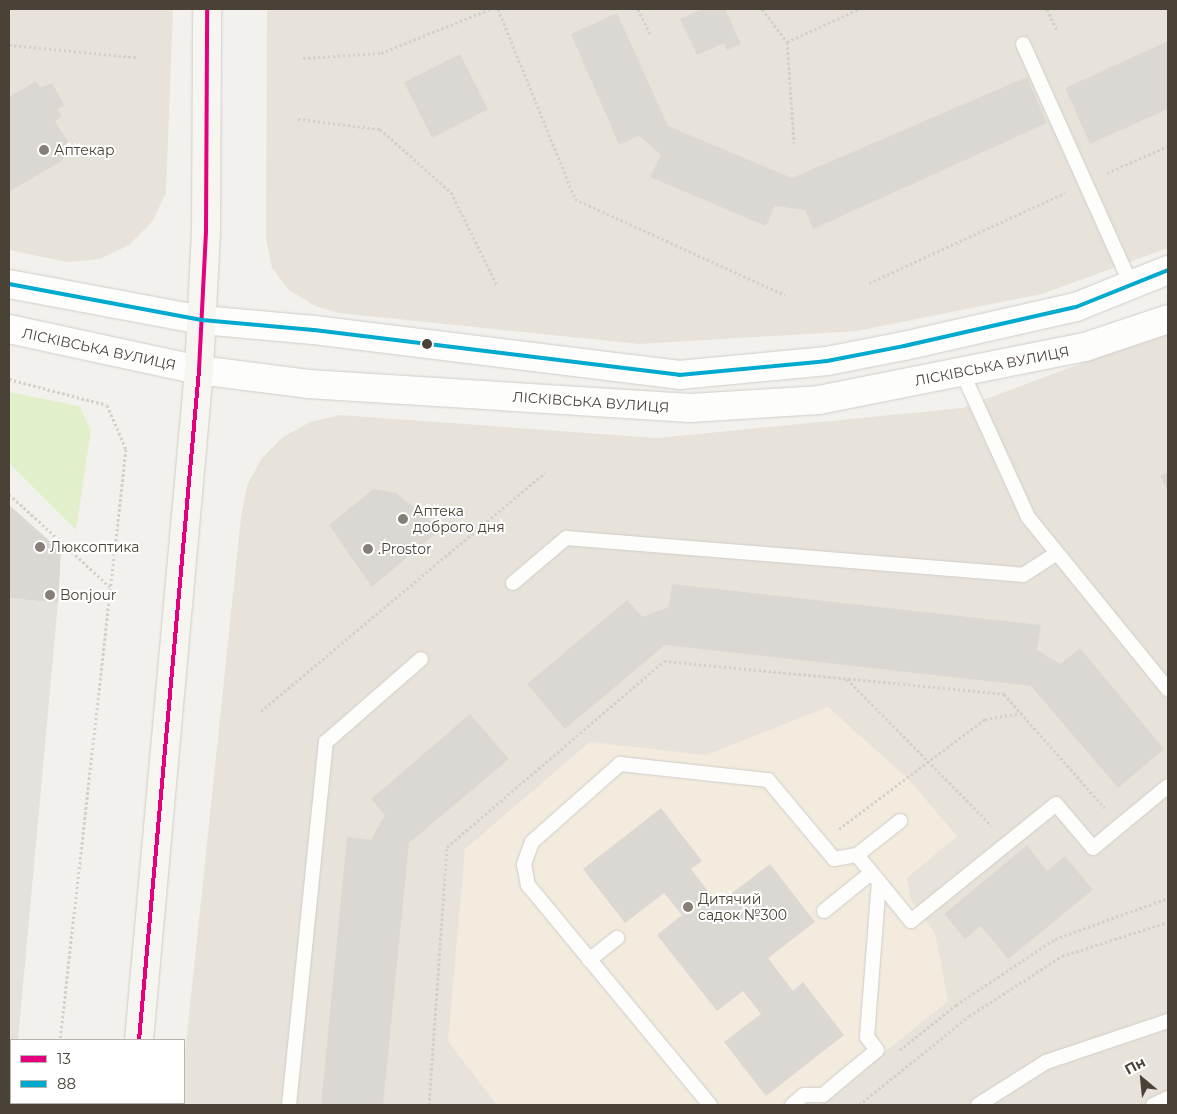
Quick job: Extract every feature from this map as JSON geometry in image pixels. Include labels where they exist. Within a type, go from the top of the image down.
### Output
[{"type":"main road","points":[[138,1039],[199,370],[206,230],[207,9]]},
{"type":"street","points":[[9,284],[202,320],[314,330],[679,375],[827,361],[904,346],[1076,307],[1168,270]]},
{"type":"street","name":"ЛІСКІВСЬКА ВУЛИЦЯ","points":[[9,329],[199,370],[308,384],[690,408],[819,400],[1085,347],[1168,319]]},
{"type":"lane","points":[[1022,44],[1131,284]]},
{"type":"lane","points":[[962,372],[1028,517],[1168,689]]},
{"type":"lane","points":[[513,583],[566,538],[1023,575],[1057,553]]},
{"type":"lane","points":[[290,1105],[326,742],[421,660]]},
{"type":"lane","points":[[710,1105],[528,885],[524,864],[532,842],[620,764],[768,780],[834,859],[857,856],[900,821]]},
{"type":"lane","points":[[857,856],[911,921],[1056,804],[1093,848],[1168,786]]},
{"type":"lane","points":[[824,911],[875,877]]},
{"type":"lane","points":[[792,1105],[804,1095],[823,1094],[877,1050],[867,1038],[875,877]]},
{"type":"lane","points":[[589,960],[617,938]]},
{"type":"lane","points":[[978,1105],[1046,1062],[1168,1021]]},
{"type":"lane","points":[[1153,1105],[1168,1098]]},
{"type":"path","points":[[303,58],[381,53],[490,9]]},
{"type":"path","points":[[498,9],[575,199],[785,295]]},
{"type":"path","points":[[638,9],[650,34]]},
{"type":"path","points":[[762,9],[787,42],[794,144]]},
{"type":"path","points":[[787,42],[859,9]]},
{"type":"path","points":[[1047,9],[1058,30]]},
{"type":"path","points":[[9,45],[138,57]]},
{"type":"path","points":[[298,119],[380,130],[451,192],[497,285]]},
{"type":"path","points":[[869,283],[1168,146]]},
{"type":"path","points":[[9,378],[107,405],[126,449],[60,1039]]},
{"type":"path","points":[[260,711],[545,473]]},
{"type":"path","points":[[9,494],[111,587]]},
{"type":"path","points":[[847,679],[1008,843]]},
{"type":"path","points":[[820,843],[985,720],[1021,713]]},
{"type":"path","points":[[956,1005],[1055,939],[1168,898]]},
{"type":"path","points":[[859,1105],[969,1016],[1062,956],[1168,922]]},
{"type":"shaded area","points":[[9,9],[173,9],[166,193],[152,222],[129,245],[100,259],[67,262],[9,250]]},
{"type":"shaded area","points":[[267,9],[1168,9],[1168,248],[1042,294],[857,331],[639,344],[339,313],[315,306],[289,290],[272,268],[266,239]]},
{"type":"shaded area","points":[[1168,331],[1168,1105],[179,1105],[185,1104],[185,1053],[241,517],[247,486],[261,459],[283,437],[310,422],[340,415],[657,438],[962,408]]},
{"type":"shaded area","points":[[9,598],[58,603],[18,1039],[10,1039],[10,1104],[13,1105],[9,1105]]},
{"type":"shaded area","name":"Дитячий садок №300","points":[[828,707],[907,778],[957,836],[907,878],[911,900],[935,933],[948,1001],[819,1105],[497,1105],[448,1041],[465,849],[590,742],[706,755]]},
{"type":"green space","points":[[9,392],[79,406],[91,430],[76,530],[9,463]]},
{"type":"building","points":[[702,9],[725,9],[741,44],[727,50],[724,43],[697,55],[680,19]]},
{"type":"building","points":[[617,13],[668,126],[792,178],[1027,77],[1047,123],[813,229],[805,210],[775,206],[766,226],[650,177],[661,155],[639,136],[619,145],[571,34]]},
{"type":"building","points":[[1168,41],[1168,109],[1090,144],[1065,88]]},
{"type":"building","points":[[460,54],[488,109],[432,138],[404,83]]},
{"type":"building","points":[[36,81],[40,88],[52,83],[65,106],[57,109],[62,116],[55,121],[68,142],[63,148],[63,160],[9,192],[9,97]]},
{"type":"building","points":[[1168,472],[1168,492],[1160,476]]},
{"type":"building","points":[[373,489],[396,493],[441,529],[372,587],[329,525]]},
{"type":"building","points":[[9,505],[61,551],[58,603],[9,598]]},
{"type":"building","points":[[672,584],[1041,625],[1037,650],[1060,664],[1080,648],[1164,749],[1118,788],[1031,686],[665,645],[565,729],[527,684],[627,600],[642,617],[669,607]]},
{"type":"building","points":[[470,714],[509,759],[409,843],[383,1105],[321,1105],[347,837],[371,840],[385,815],[371,799]]},
{"type":"building","points":[[661,808],[702,861],[691,869],[718,904],[770,864],[815,922],[768,958],[793,991],[803,982],[844,1035],[766,1096],[724,1042],[761,1014],[743,991],[717,1011],[657,935],[682,915],[664,893],[625,923],[583,869]]},
{"type":"building","points":[[1027,845],[1047,871],[1065,856],[1093,890],[1008,959],[981,926],[965,939],[944,914]]},
{"type":"transit line","name":"13","points":[[139,1039],[199,370],[206,230],[207,9]]},
{"type":"transit line","name":"88","points":[[9,284],[202,320],[314,330],[679,375],[827,361],[904,346],[1076,307],[1168,270]]},
{"type":"place","name":"Аптекар","points":[[44,150]]},
{"type":"place","name":"Аптека доброго дня","points":[[403,519]]},
{"type":"place","name":"Люксоптика","points":[[40,547]]},
{"type":"place","name":".Prostor","points":[[368,549]]},
{"type":"place","name":"Bonjour","points":[[50,595]]},
{"type":"place","name":"Дитячий садок №300","points":[[688,907]]}]
